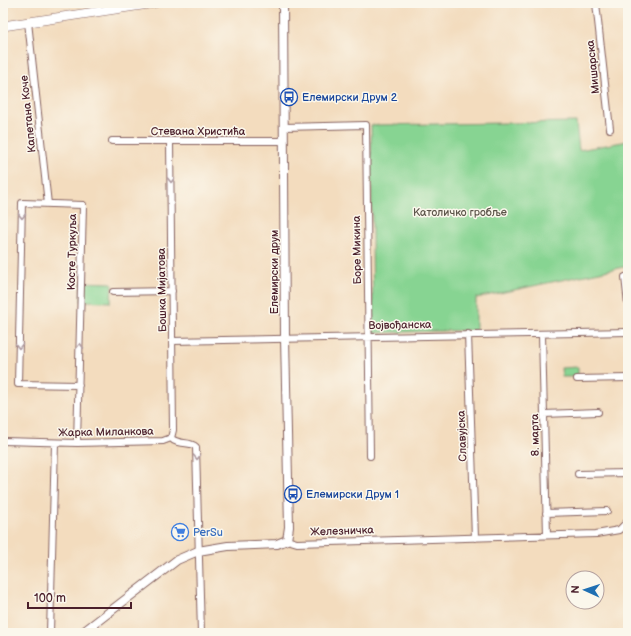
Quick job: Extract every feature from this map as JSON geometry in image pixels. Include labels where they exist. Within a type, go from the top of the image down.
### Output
[{"type":"main road","points":[[3,26],[106,7],[154,3]]},
{"type":"street","name":"Елемирски друм","points":[[283,3],[285,338],[289,527],[287,540]]},
{"type":"street","name":"Мишарска","points":[[596,3],[610,129]]},
{"type":"street","name":"Капетана Коче","points":[[28,22],[48,204]]},
{"type":"street","name":"Боре Микина","points":[[284,127],[366,126],[370,456]]},
{"type":"street","name":"Стевана Христића","points":[[112,141],[284,141]]},
{"type":"street","name":"Бошка Мијатова","points":[[170,141],[173,430],[171,438]]},
{"type":"street","name":"Косте Туркуља","points":[[77,443],[79,385],[83,205],[22,203],[18,384],[79,385]]},
{"type":"street","points":[[626,276],[628,304]]},
{"type":"street","points":[[113,292],[172,292]]},
{"type":"street","name":"Војвођанска","points":[[172,341],[468,334],[542,335],[628,332]]},
{"type":"street","name":"Славујска","points":[[468,334],[475,538]]},
{"type":"street","name":"8. марта","points":[[542,335],[547,535]]},
{"type":"street","points":[[577,379],[628,378]]},
{"type":"street","points":[[544,414],[598,412]]},
{"type":"street","name":"Жарка Миланкова","points":[[3,441],[77,443],[163,441],[171,438],[175,442],[193,444],[196,446],[198,551]]},
{"type":"street","points":[[50,633],[55,443]]},
{"type":"street","points":[[578,474],[628,473]]},
{"type":"street","points":[[546,513],[607,511]]},
{"type":"street","name":"Железничка","points":[[82,633],[164,568],[177,560],[198,551],[228,546],[277,544],[287,540],[297,543],[608,533],[618,530],[628,522]]},
{"type":"street","points":[[198,551],[201,633]]},
{"type":"street","points":[[94,624],[94,633]]},
{"type":"green space","name":"Католичко гробље","points":[[576,122],[579,150],[628,141],[628,266],[476,298],[476,330],[373,333],[371,125]]},
{"type":"green space","points":[[81,282],[112,283],[111,302],[81,301]]},
{"type":"green space","points":[[578,367],[578,377],[562,377],[561,368]]},
{"type":"place","name":"Елемирски Друм 2","points":[[289,97]]},
{"type":"place","name":"Елемирски Друм 1","points":[[293,494]]},
{"type":"place","name":"PerSu","points":[[180,532]]}]
